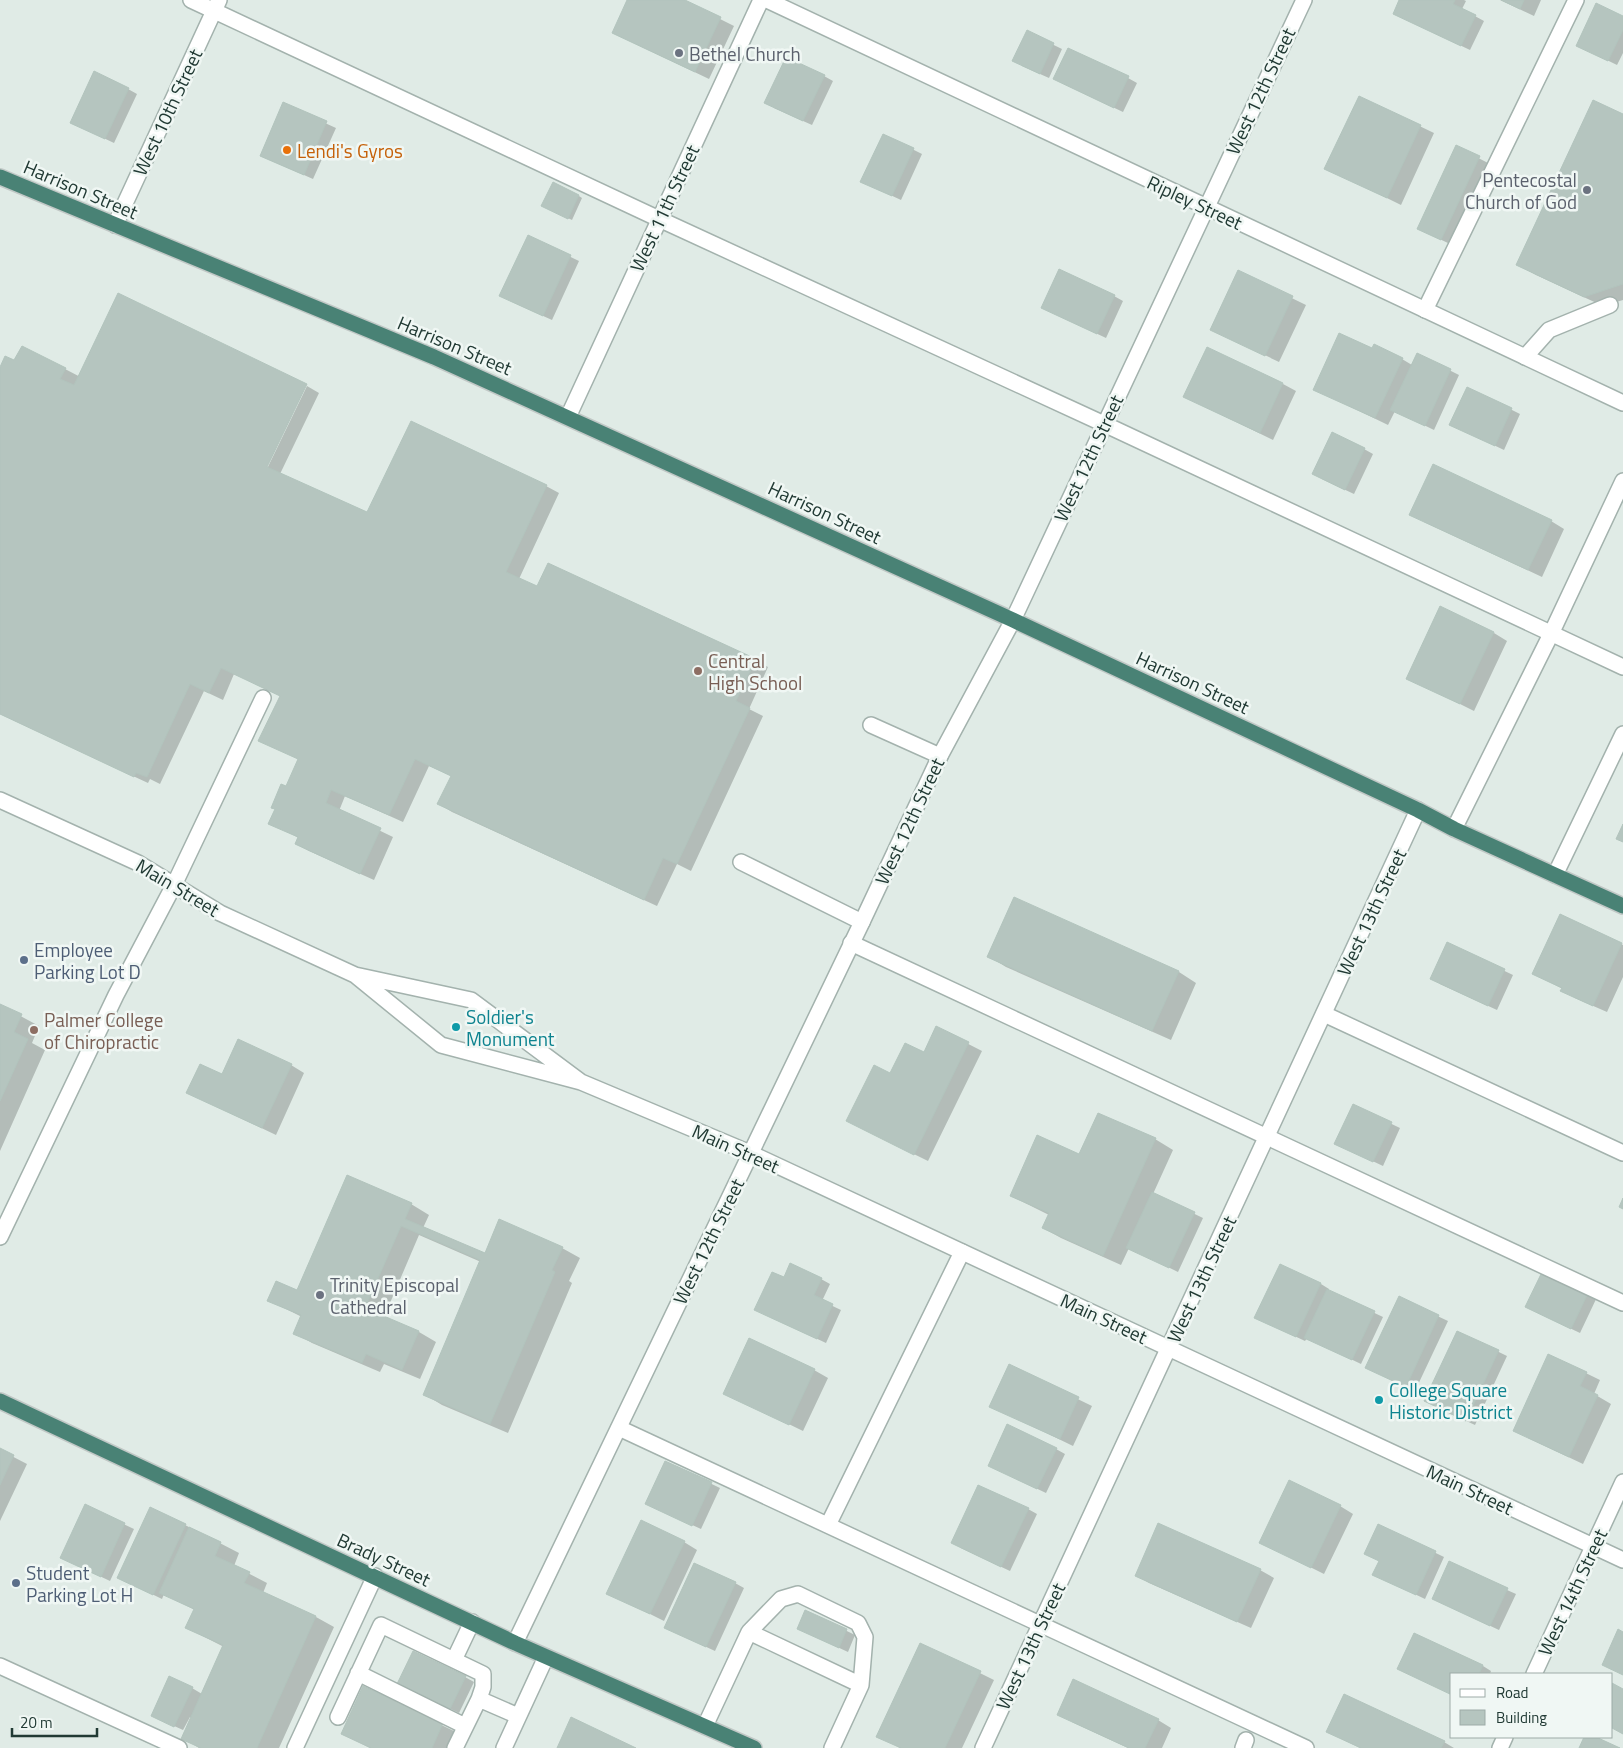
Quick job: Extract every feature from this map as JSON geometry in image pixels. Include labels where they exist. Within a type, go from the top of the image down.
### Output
[{"type":"highway","name":"Harrison Street","points":[[0,177],[434,357],[568,417],[1013,620],[1418,810],[1454,829],[1623,906]]},
{"type":"highway","name":"Brady Street","points":[[0,1401],[515,1643],[754,1748]]},
{"type":"street","points":[[191,0],[216,5],[658,219],[1104,424],[1623,667]]},
{"type":"street","name":"West 11th Street","points":[[568,417],[761,0]]},
{"type":"street","name":"Ripley Street","points":[[767,0],[1623,403]]},
{"type":"street","name":"West 12th Street","points":[[515,1643],[940,756],[1013,620],[1304,0]]},
{"type":"street","points":[[1425,310],[1576,0]]},
{"type":"street","name":"West 10th Street","points":[[116,225],[216,5]]},
{"type":"street","points":[[1525,357],[1550,330],[1610,304]]},
{"type":"street","points":[[1454,829],[1623,482]]},
{"type":"street","points":[[0,1237],[116,995],[174,885],[263,698]]},
{"type":"street","points":[[871,725],[940,756]]},
{"type":"street","points":[[1555,875],[1623,734]]},
{"type":"street","name":"Main Street","points":[[0,800],[138,862],[220,913],[356,975],[470,1000],[581,1082]]},
{"type":"street","name":"West 13th Street","points":[[983,1748],[1418,810]]},
{"type":"street","points":[[740,862],[862,922]]},
{"type":"street","points":[[851,943],[1623,1303]]},
{"type":"street","name":"Main Street","points":[[356,975],[441,1045],[581,1082],[750,1153],[1623,1560]]},
{"type":"street","points":[[1324,1014],[1623,1152]]},
{"type":"street","points":[[828,1525],[962,1252]]},
{"type":"street","points":[[619,1428],[1306,1748]]},
{"type":"street","name":"West 14th Street","points":[[1534,1673],[1623,1482]]},
{"type":"street","points":[[294,1748],[374,1576]]},
{"type":"street","points":[[705,1726],[750,1632],[780,1599],[798,1594],[858,1623],[864,1637],[861,1685],[832,1748]]},
{"type":"street","points":[[454,1660],[472,1622]]},
{"type":"street","points":[[338,1717],[381,1625],[483,1674],[483,1687],[479,1699],[455,1748]]},
{"type":"street","points":[[750,1632],[861,1685]]},
{"type":"street","points":[[342,1644],[366,1654]]},
{"type":"street","points":[[504,1748],[546,1657]]},
{"type":"street","points":[[0,1666],[179,1748]]},
{"type":"street","points":[[358,1673],[465,1726]]},
{"type":"street","points":[[479,1699],[518,1716]]},
{"type":"building","name":"Bethel Church","points":[[627,0],[685,0],[721,17],[695,72],[612,33]]},
{"type":"building","points":[[1399,0],[1455,0],[1453,4],[1476,15],[1461,46],[1393,14]]},
{"type":"building","points":[[1501,0],[1524,0],[1520,9]]},
{"type":"building","points":[[1596,3],[1623,16],[1623,30],[1608,61],[1576,46]]},
{"type":"building","points":[[1027,30],[1054,43],[1040,74],[1012,61]]},
{"type":"building","points":[[1068,48],[1129,76],[1114,108],[1053,79]]},
{"type":"building","points":[[786,57],[825,75],[803,121],[764,103]]},
{"type":"building","points":[[94,71],[129,88],[105,139],[70,123]]},
{"type":"building","points":[[1359,96],[1421,125],[1387,198],[1324,169]]},
{"type":"building","name":"Pentecostal Church of God","points":[[1593,100],[1623,114],[1623,284],[1584,297],[1516,265]]},
{"type":"building","points":[[283,102],[327,121],[304,175],[260,156]]},
{"type":"building","points":[[883,134],[914,148],[892,196],[860,182]]},
{"type":"building","points":[[1456,145],[1480,156],[1441,240],[1417,229]]},
{"type":"building","points":[[553,182],[579,195],[568,219],[541,206]]},
{"type":"building","points":[[528,235],[571,255],[543,316],[499,296]]},
{"type":"building","points":[[1059,269],[1115,295],[1097,334],[1041,308]]},
{"type":"building","points":[[1238,270],[1293,296],[1265,356],[1210,330]]},
{"type":"building","points":[[118,293],[307,384],[267,467],[367,512],[411,421],[547,485],[506,572],[537,586],[548,563],[756,659],[736,701],[750,708],[677,864],[663,858],[644,900],[437,804],[451,776],[415,759],[389,815],[331,790],[326,803],[381,828],[360,874],[295,844],[298,837],[268,824],[275,809],[271,808],[281,784],[286,786],[298,759],[258,741],[280,696],[221,668],[209,693],[190,684],[147,777],[136,773],[134,777],[0,714],[0,367],[5,356],[14,360],[22,346],[66,368],[60,379],[74,385]]},
{"type":"building","points":[[1339,333],[1372,348],[1374,344],[1403,358],[1375,418],[1313,390]]},
{"type":"building","points":[[1207,347],[1283,383],[1260,433],[1183,397]]},
{"type":"building","points":[[1417,353],[1451,369],[1425,426],[1390,410]]},
{"type":"building","points":[[1467,387],[1512,408],[1495,446],[1449,425]]},
{"type":"building","points":[[1332,432],[1365,448],[1345,490],[1312,474]]},
{"type":"building","points":[[1433,464],[1552,520],[1528,570],[1409,515]]},
{"type":"building","points":[[1440,606],[1494,632],[1460,704],[1406,679]]},
{"type":"building","points":[[1623,824],[1623,842],[1616,839]]},
{"type":"building","points":[[1014,897],[1179,971],[1152,1031],[987,957]]},
{"type":"building","points":[[1560,914],[1622,943],[1593,1006],[1560,991],[1562,988],[1532,974]]},
{"type":"building","points":[[1447,942],[1505,969],[1488,1006],[1430,979]]},
{"type":"building","points":[[0,1004],[22,1014],[14,1032],[28,1039],[0,1101]]},
{"type":"building","points":[[936,1026],[969,1042],[914,1155],[846,1121],[874,1065],[890,1073],[905,1043],[924,1052]]},
{"type":"building","points":[[238,1039],[292,1064],[262,1128],[186,1093],[200,1064],[222,1074]]},
{"type":"building","points":[[1353,1104],[1392,1122],[1373,1162],[1334,1144]]},
{"type":"building","points":[[1098,1113],[1156,1138],[1103,1256],[1042,1228],[1049,1213],[1010,1196],[1037,1135],[1079,1154]]},
{"type":"building","name":"Trinity Episcopal Cathedral","points":[[347,1175],[412,1203],[405,1219],[485,1253],[499,1219],[563,1247],[552,1270],[555,1272],[490,1424],[423,1395],[480,1260],[401,1226],[365,1308],[419,1331],[402,1370],[366,1354],[362,1363],[293,1334],[301,1315],[267,1301],[276,1281],[297,1290]]},
{"type":"building","points":[[1152,1192],[1195,1212],[1169,1268],[1126,1248]]},
{"type":"building","points":[[1623,1198],[1623,1209],[1619,1207]]},
{"type":"building","points":[[790,1263],[822,1278],[814,1295],[833,1304],[817,1339],[754,1310],[772,1272],[784,1277]]},
{"type":"building","points":[[1280,1264],[1321,1283],[1296,1337],[1254,1318]]},
{"type":"building","points":[[1544,1268],[1590,1289],[1571,1329],[1525,1307]]},
{"type":"building","points":[[1327,1289],[1375,1311],[1352,1360],[1304,1338]]},
{"type":"building","points":[[1399,1296],[1439,1315],[1406,1387],[1365,1368]]},
{"type":"building","points":[[1457,1331],[1499,1350],[1466,1421],[1424,1401]]},
{"type":"building","points":[[749,1338],[815,1369],[789,1425],[723,1394]]},
{"type":"building","points":[[1548,1354],[1587,1372],[1580,1386],[1598,1395],[1569,1457],[1513,1431]]},
{"type":"building","points":[[1009,1364],[1079,1397],[1060,1439],[989,1407]]},
{"type":"building","points":[[1007,1424],[1057,1448],[1037,1489],[988,1466]]},
{"type":"building","points":[[0,1448],[14,1455],[0,1485]]},
{"type":"building","points":[[665,1461],[712,1482],[692,1526],[645,1504]]},
{"type":"building","points":[[1289,1480],[1341,1505],[1311,1568],[1259,1543]]},
{"type":"building","points":[[978,1485],[1029,1508],[1001,1567],[951,1543]]},
{"type":"building","points":[[85,1504],[125,1523],[101,1577],[60,1558]]},
{"type":"building","points":[[150,1507],[186,1524],[153,1595],[117,1578]]},
{"type":"building","points":[[641,1520],[685,1541],[650,1614],[606,1594]]},
{"type":"building","points":[[1158,1523],[1261,1569],[1237,1622],[1135,1576]]},
{"type":"building","points":[[1378,1524],[1436,1551],[1416,1595],[1372,1575],[1379,1561],[1364,1554]]},
{"type":"building","points":[[189,1527],[221,1542],[215,1556],[250,1572],[244,1583],[316,1616],[257,1748],[201,1748],[181,1739],[223,1645],[185,1628],[194,1609],[159,1593]]},
{"type":"building","points":[[1449,1561],[1508,1588],[1490,1626],[1432,1599]]},
{"type":"building","points":[[694,1563],[736,1582],[706,1647],[664,1628]]},
{"type":"building","points":[[805,1610],[847,1629],[839,1648],[797,1629]]},
{"type":"building","points":[[1618,1629],[1623,1632],[1623,1675],[1602,1665]]},
{"type":"building","points":[[1414,1633],[1483,1665],[1479,1673],[1450,1673],[1450,1694],[1397,1669]]},
{"type":"building","points":[[920,1643],[981,1671],[945,1748],[901,1748],[876,1737]]},
{"type":"building","points":[[413,1651],[466,1676],[450,1709],[397,1684]]},
{"type":"building","points":[[169,1676],[193,1687],[174,1727],[151,1716]]},
{"type":"building","points":[[1073,1679],[1159,1719],[1145,1748],[1129,1748],[1057,1715]]},
{"type":"building","points":[[1613,1684],[1623,1689],[1623,1734],[1613,1729]]},
{"type":"building","points":[[363,1686],[443,1723],[432,1748],[371,1748],[341,1734]]},
{"type":"building","points":[[1344,1694],[1445,1741],[1441,1748],[1361,1748],[1326,1732]]},
{"type":"building","points":[[571,1717],[636,1748],[557,1748]]},
{"type":"building","points":[[1584,1738],[1598,1738],[1620,1748],[1579,1748]]},
{"type":"place","name":"Bethel Church","points":[[679,53]]},
{"type":"place","name":"Lendi's Gyros","points":[[287,150]]},
{"type":"place","name":"Pentecostal Church of God","points":[[1587,190]]},
{"type":"place","name":"Central High School","points":[[698,671]]},
{"type":"place","name":"Employee Parking Lot D","points":[[24,960]]},
{"type":"place","name":"Soldier's Monument","points":[[456,1027]]},
{"type":"place","name":"Palmer College of Chiropractic","points":[[34,1030]]},
{"type":"place","name":"Trinity Episcopal Cathedral","points":[[320,1295]]},
{"type":"place","name":"College Square Historic District","points":[[1379,1400]]},
{"type":"place","name":"Student Parking Lot H","points":[[16,1583]]}]
